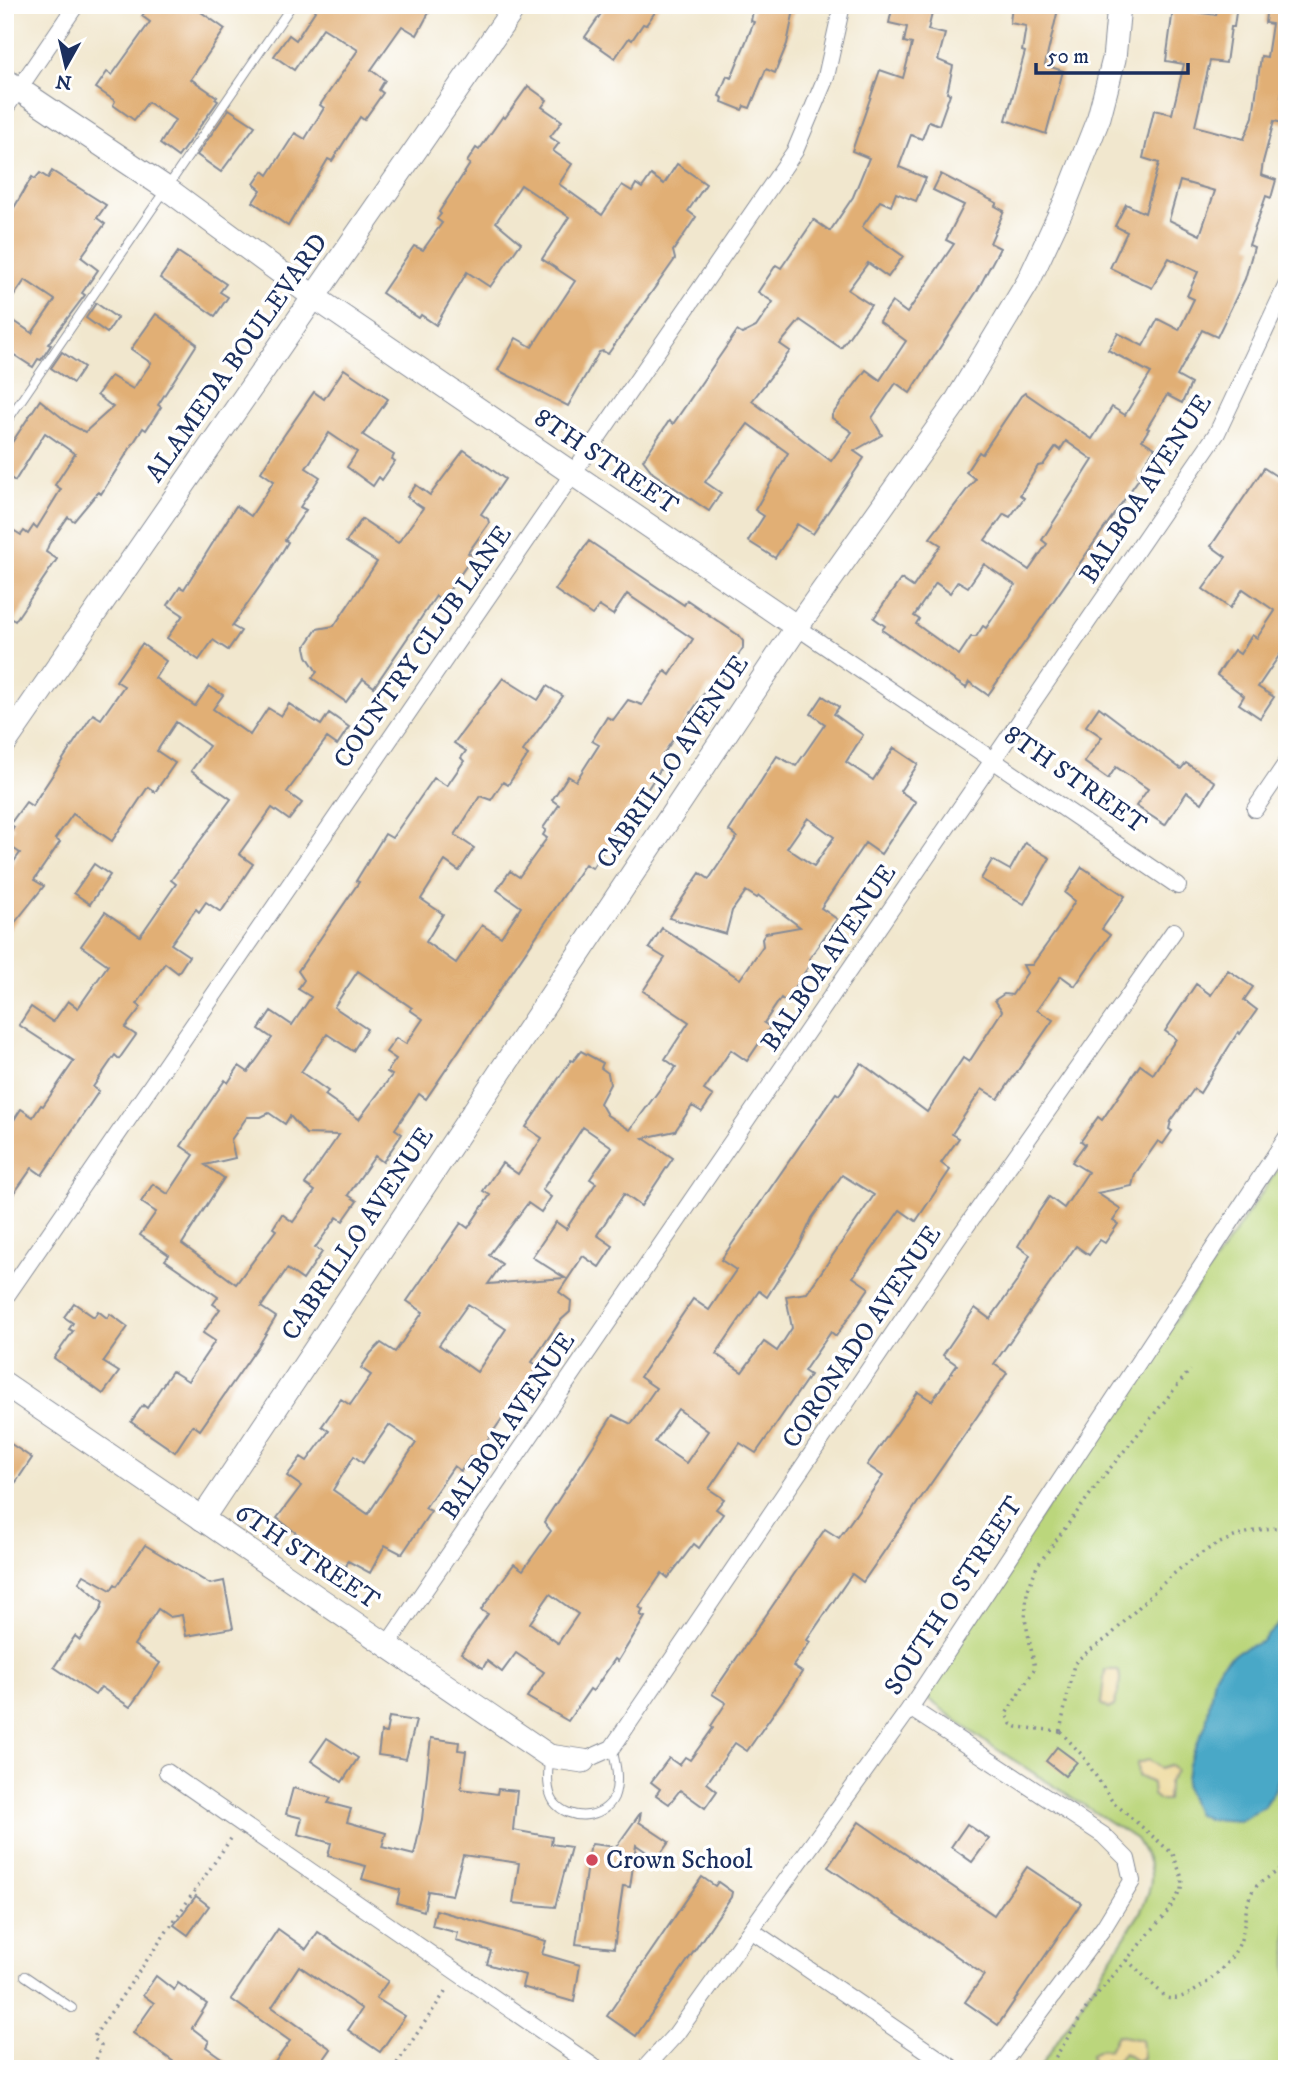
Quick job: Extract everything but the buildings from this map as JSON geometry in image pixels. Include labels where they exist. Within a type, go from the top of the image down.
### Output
[{"type":"street","points":[[5,109],[12,84],[76,5]]},
{"type":"street","name":"ALAMEDA BOULEVARD","points":[[8,735],[516,5]]},
{"type":"street","name":"COUNTRY CLUB LANE","points":[[5,1298],[795,151],[826,77],[842,5]]},
{"type":"street","name":"CABRILLO AVENUE","points":[[202,1519],[797,627],[954,405],[1028,282],[1065,203],[1099,117],[1114,59],[1119,5]]},
{"type":"street","name":"8TH STREET","points":[[12,84],[166,188],[314,297],[797,627],[996,759],[1178,886]]},
{"type":"street","name":"BALBOA AVENUE","points":[[387,1645],[1217,433],[1287,284]]},
{"type":"street","points":[[1255,809],[1287,762]]},
{"type":"street","name":"CORONADO AVENUE","points":[[612,1748],[956,1241],[1174,931]]},
{"type":"street","name":"SOUTH O STREET","points":[[644,2069],[677,2034],[910,1708],[1287,1137]]},
{"type":"street","name":"6TH STREET","points":[[5,1384],[549,1756],[583,1761]]},
{"type":"street","points":[[910,1708],[1103,1835],[1127,1859],[1132,1881],[1125,1893],[1104,1927],[998,2069]]},
{"type":"street","points":[[583,1761],[612,1748]]},
{"type":"street","points":[[167,1772],[597,2069]]},
{"type":"street","points":[[751,1930],[954,2069]]},
{"type":"lane","points":[[5,424],[292,5]]},
{"type":"lane","points":[[549,1756],[548,1780],[554,1802],[565,1812],[579,1816],[596,1813],[610,1805],[617,1782],[612,1748]]},
{"type":"lane","points":[[25,1976],[72,2008]]},
{"type":"path","points":[[1190,1370],[1103,1477],[1037,1566],[1027,1592],[1025,1619],[1034,1668],[1006,1714],[1011,1724],[1027,1730],[1060,1731],[1074,1664],[1108,1637],[1150,1594],[1184,1564],[1231,1536],[1265,1528],[1287,1527]]},
{"type":"path","points":[[103,2069],[95,2063],[101,2045],[93,2038],[234,1834]]},
{"type":"path","points":[[1048,2069],[1088,2004],[1127,1960],[1167,1998],[1189,1996],[1214,1975],[1240,1943],[1246,1910],[1257,1886],[1278,1872],[1287,1862]]},
{"type":"path","points":[[393,2069],[451,1983]]},
{"type":"green space","points":[[1287,1156],[1287,2069],[1039,2069],[1140,1913],[1151,1883],[1150,1867],[1136,1839],[981,1739],[927,1698],[943,1659]]},
{"type":"sand","points":[[1105,1670],[1118,1670],[1120,1678],[1114,1706],[1108,1709],[1101,1704]]},
{"type":"sand","points":[[1148,1760],[1160,1768],[1170,1765],[1176,1771],[1168,1783],[1167,1800],[1159,1800],[1153,1795],[1152,1783],[1138,1776],[1137,1763]]},
{"type":"sand","points":[[1117,2035],[1141,2040],[1143,2058],[1136,2061],[1124,2053],[1116,2061],[1105,2061],[1100,2067],[1092,2068],[1091,2054],[1101,2049],[1109,2050]]},
{"type":"water","points":[[1287,1616],[1287,1757],[1275,1789],[1265,1806],[1240,1821],[1207,1819],[1196,1813],[1185,1787],[1188,1764],[1206,1724],[1214,1676],[1221,1664],[1240,1650],[1261,1642]]},
{"type":"place","name":"Crown School","points":[[592,1860]]}]
